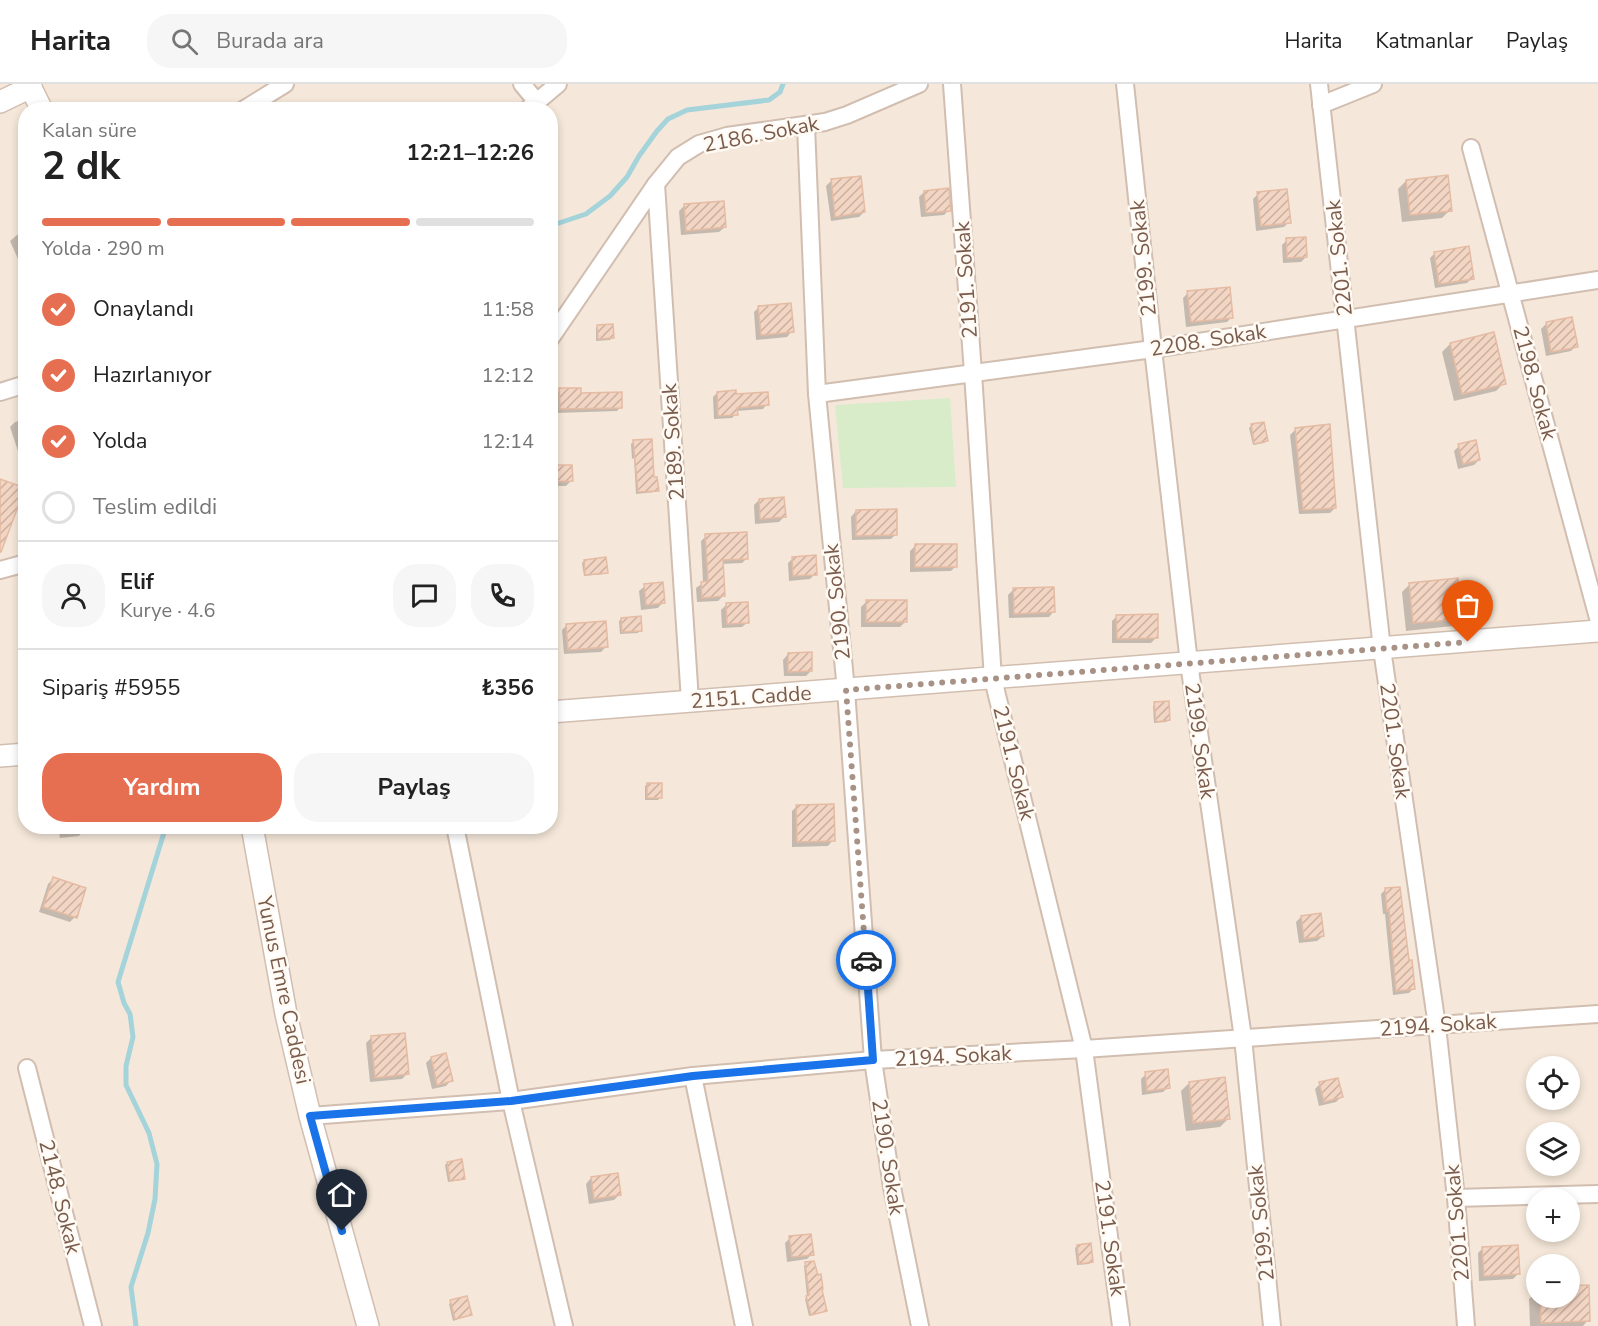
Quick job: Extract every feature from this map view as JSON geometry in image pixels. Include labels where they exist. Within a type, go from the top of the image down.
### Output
[{"type":"street","points":[[256,102],[285,84]]},
{"type":"street","points":[[522,84],[530,102]]},
{"type":"street","points":[[537,102],[558,84]]},
{"type":"street","name":"2186. Sokak","points":[[558,327],[656,184],[678,157],[699,144],[727,136],[806,126],[847,115],[919,84]]},
{"type":"street","name":"2191. Sokak","points":[[952,84],[993,679],[1084,1049],[1121,1326]]},
{"type":"street","name":"2199. Sokak","points":[[1125,84],[1189,663],[1243,1038],[1272,1326]]},
{"type":"street","name":"2201. Sokak","points":[[1318,84],[1382,649],[1437,1026],[1456,1198],[1466,1326]]},
{"type":"street","points":[[1321,105],[1373,84]]},
{"type":"street","points":[[0,102],[30,86],[38,102]]},
{"type":"street","name":"2190. Sokak","points":[[806,126],[817,394],[846,690],[873,1060],[892,1187],[920,1326]]},
{"type":"street","name":"2198. Sokak","points":[[1471,147],[1598,618]]},
{"type":"street","name":"2189. Sokak","points":[[656,184],[690,701]]},
{"type":"street","name":"2208. Sokak","points":[[817,394],[1153,349],[1598,280]]},
{"type":"street","points":[[0,392],[18,386]]},
{"type":"street","points":[[0,570],[18,565]]},
{"type":"street","name":"2151. Cadde","points":[[558,711],[1598,631]]},
{"type":"street","points":[[0,756],[18,754]]},
{"type":"street","name":"Yunus Emre Caddesi","points":[[253,834],[276,967],[310,1116],[368,1326]]},
{"type":"street","points":[[457,834],[511,1101],[564,1326]]},
{"type":"street","name":"2194. Sokak","points":[[310,1116],[511,1101],[693,1076],[873,1060],[1084,1049],[1598,1014]]},
{"type":"street","name":"2148. Sokak","points":[[27,1068],[93,1326]]},
{"type":"street","points":[[693,1076],[744,1326]]},
{"type":"street","points":[[1456,1198],[1598,1194]]},
{"type":"shaded area","points":[[0,84],[1598,84],[1598,1326],[0,1326]]},
{"type":"green space","points":[[950,398],[956,487],[843,488],[835,405]]},
{"type":"building","points":[[1448,175],[1452,211],[1410,215],[1406,180]]},
{"type":"building","points":[[861,176],[865,212],[835,217],[831,179]]},
{"type":"building","points":[[949,188],[951,211],[926,213],[924,191]]},
{"type":"building","points":[[1287,189],[1291,223],[1261,226],[1257,192]]},
{"type":"building","points":[[724,201],[726,227],[686,231],[684,204]]},
{"type":"building","points":[[1306,237],[1307,257],[1287,258],[1286,238]]},
{"type":"building","points":[[1469,246],[1474,279],[1439,284],[1434,252]]},
{"type":"building","points":[[1230,287],[1233,318],[1191,322],[1187,291]]},
{"type":"building","points":[[791,303],[794,332],[761,335],[758,306]]},
{"type":"building","points":[[1572,317],[1578,347],[1551,352],[1546,322]]},
{"type":"building","points":[[613,324],[614,338],[598,339],[597,325]]},
{"type":"building","points":[[1494,332],[1506,384],[1462,394],[1450,343]]},
{"type":"building","points":[[559,388],[581,388],[581,393],[622,392],[622,408],[560,409]]},
{"type":"building","points":[[736,390],[736,394],[768,392],[769,405],[737,408],[738,415],[718,416],[717,392]]},
{"type":"building","points":[[1264,422],[1268,441],[1254,444],[1251,424]]},
{"type":"building","points":[[1330,424],[1336,508],[1303,510],[1295,428]]},
{"type":"building","points":[[652,439],[654,477],[657,477],[659,491],[638,492],[633,440]]},
{"type":"building","points":[[1476,440],[1480,460],[1463,464],[1458,444]]},
{"type":"building","points":[[558,465],[572,465],[573,481],[558,482]]},
{"type":"building","points":[[0,479],[18,485],[18,507],[0,552]]},
{"type":"building","points":[[784,497],[786,517],[760,519],[759,499]]},
{"type":"building","points":[[897,509],[897,535],[856,536],[856,510]]},
{"type":"building","points":[[747,532],[748,559],[723,560],[725,596],[702,598],[701,582],[708,581],[705,534]]},
{"type":"building","points":[[915,544],[957,544],[957,567],[915,567]]},
{"type":"building","points":[[816,555],[817,575],[793,576],[792,557]]},
{"type":"building","points":[[606,557],[608,573],[585,575],[584,560]]},
{"type":"building","points":[[1458,578],[1462,619],[1413,623],[1409,583]]},
{"type":"building","points":[[663,582],[665,603],[646,605],[644,584]]},
{"type":"building","points":[[1054,587],[1055,612],[1014,614],[1013,588]]},
{"type":"building","points":[[866,600],[907,600],[907,622],[866,622]]},
{"type":"building","points":[[748,602],[749,623],[727,624],[726,603]]},
{"type":"building","points":[[1158,614],[1158,638],[1117,639],[1116,615]]},
{"type":"building","points":[[641,616],[642,631],[622,632],[621,618]]},
{"type":"building","points":[[606,621],[608,647],[568,650],[566,624]]},
{"type":"building","points":[[812,652],[812,671],[788,672],[788,653]]},
{"type":"building","points":[[1169,701],[1170,720],[1156,722],[1154,702]]},
{"type":"building","points":[[647,783],[662,783],[662,798],[647,798]]},
{"type":"building","points":[[834,804],[835,841],[797,842],[796,805]]},
{"type":"building","points":[[53,877],[86,888],[77,918],[43,907]]},
{"type":"building","points":[[1400,887],[1415,989],[1396,991],[1385,888]]},
{"type":"building","points":[[1321,913],[1324,936],[1304,939],[1301,916]]},
{"type":"building","points":[[405,1033],[409,1074],[375,1078],[371,1036]]},
{"type":"building","points":[[446,1053],[453,1081],[437,1085],[431,1057]]},
{"type":"building","points":[[1168,1069],[1170,1088],[1147,1091],[1145,1072]]},
{"type":"building","points":[[1225,1077],[1230,1119],[1193,1123],[1189,1082]]},
{"type":"building","points":[[1338,1078],[1343,1097],[1324,1102],[1319,1082]]},
{"type":"building","points":[[462,1159],[465,1179],[450,1181],[447,1162]]},
{"type":"building","points":[[618,1173],[621,1195],[594,1199],[591,1177]]},
{"type":"building","points":[[811,1234],[814,1255],[792,1257],[789,1236]]},
{"type":"building","points":[[1091,1243],[1093,1262],[1079,1264],[1077,1245]]},
{"type":"building","points":[[1518,1245],[1520,1274],[1484,1276],[1482,1247]]},
{"type":"building","points":[[814,1261],[818,1275],[821,1274],[827,1311],[811,1315],[806,1296],[809,1295],[805,1262]]},
{"type":"building","points":[[1580,1285],[1589,1285],[1590,1321],[1541,1323],[1540,1308],[1580,1308]]},
{"type":"building","points":[[467,1296],[472,1315],[455,1319],[450,1300]]},
{"type":"waterway","points":[[558,223],[586,214],[610,196],[627,177],[639,156],[668,119],[687,110],[769,100],[780,92],[783,84]]},
{"type":"waterway","points":[[136,1326],[131,1287],[148,1233],[155,1199],[157,1164],[149,1133],[126,1085],[126,1066],[133,1037],[130,1014],[118,982],[164,834]]},
{"type":"way so far","points":[[866,960],[846,690],[1468,642]]},
{"type":"route","points":[[342,1231],[310,1116],[511,1101],[693,1076],[873,1060],[866,960]]}]
